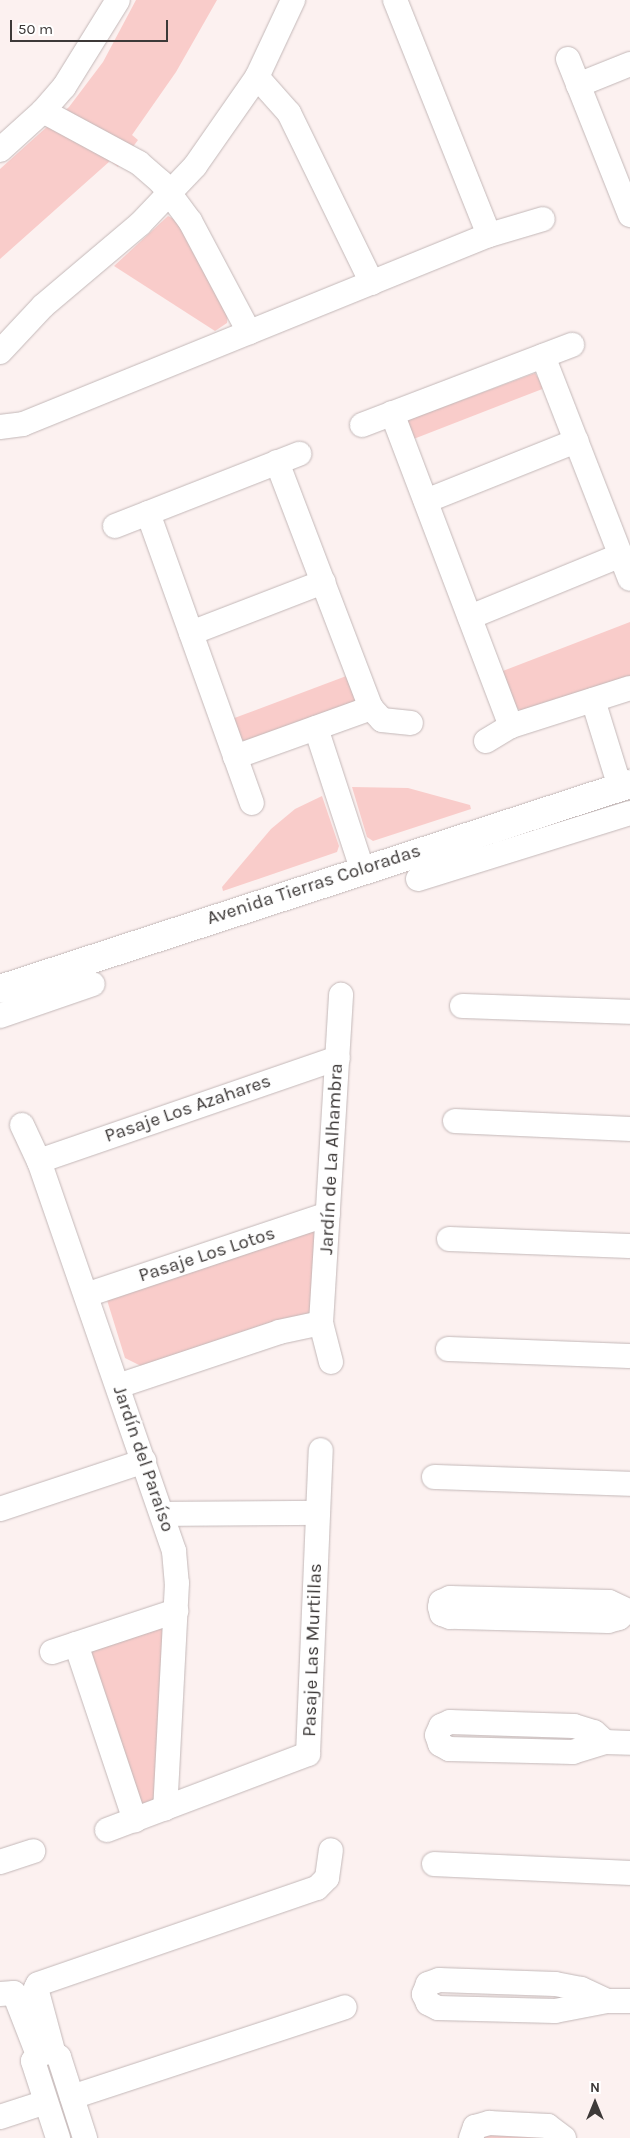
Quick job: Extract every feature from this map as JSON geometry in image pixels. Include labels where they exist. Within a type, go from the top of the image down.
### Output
[{"type":"street","points":[[2,144],[43,111],[82,63],[118,0]]},
{"type":"street","points":[[0,352],[43,306],[108,252],[171,193],[217,137],[257,77],[293,0]]},
{"type":"street","points":[[395,0],[489,235]]},
{"type":"street","points":[[568,59],[630,215]]},
{"type":"street","points":[[578,85],[630,64]]},
{"type":"street","points":[[257,77],[289,113],[372,283]]},
{"type":"street","points":[[43,111],[139,163],[171,193],[190,221],[249,332]]},
{"type":"street","points":[[0,427],[23,424],[489,235],[543,219]]},
{"type":"street","points":[[362,424],[572,345]]},
{"type":"street","points":[[543,356],[630,579]]},
{"type":"street","points":[[392,413],[511,726]]},
{"type":"street","points":[[426,501],[576,441]]},
{"type":"street","points":[[115,526],[299,454]]},
{"type":"street","points":[[277,462],[371,708],[382,720],[411,723]]},
{"type":"street","points":[[148,513],[252,803]]},
{"type":"street","points":[[470,617],[621,555]]},
{"type":"street","points":[[191,633],[323,582]]},
{"type":"street","points":[[486,741],[511,726],[630,688]]},
{"type":"street","points":[[593,700],[625,786]]},
{"type":"street","points":[[235,757],[371,708]]},
{"type":"street","points":[[316,728],[362,869]]},
{"type":"street","name":"Avenida Tierras Coloradas","points":[[0,989],[362,869],[625,786]]},
{"type":"street","name":"Avenida Tierras Coloradas","points":[[418,879],[630,813]]},
{"type":"street","points":[[0,1016],[93,984]]},
{"type":"street","name":"Jardín de La Alhambra","points":[[331,1362],[321,1322],[342,995]]},
{"type":"street","points":[[462,1006],[630,1012]]},
{"type":"street","name":"Pasaje Los Azahares","points":[[39,1161],[338,1058]]},
{"type":"street","points":[[455,1122],[630,1129]]},
{"type":"street","name":"Jardín del Paraíso","points":[[22,1125],[39,1161],[163,1514],[174,1552],[176,1612],[165,1809]]},
{"type":"street","name":"Pasaje Los Lotos","points":[[86,1295],[328,1214]]},
{"type":"street","points":[[449,1239],[630,1246]]},
{"type":"street","points":[[118,1386],[279,1332],[321,1322]]},
{"type":"street","points":[[448,1349],[630,1356]]},
{"type":"street","name":"Pasaje Las Murtillas","points":[[107,1830],[308,1754],[321,1450]]},
{"type":"street","points":[[0,1509],[144,1461]]},
{"type":"street","points":[[434,1477],[630,1484]]},
{"type":"street","points":[[163,1514],[318,1513]]},
{"type":"street","points":[[450,1598],[609,1602],[619,1604],[628,1612],[619,1618],[608,1621],[469,1618],[446,1617],[440,1607],[441,1602],[450,1598]]},
{"type":"street","points":[[52,1652],[176,1612]]},
{"type":"street","points":[[76,1644],[135,1820]]},
{"type":"street","points":[[450,1722],[441,1726],[437,1735],[440,1744],[449,1749],[573,1752],[605,1742],[630,1742]]},
{"type":"street","points":[[58,2138],[34,2064],[41,2050],[36,1991],[38,1984],[317,1888],[327,1878],[331,1850]]},
{"type":"street","points":[[0,1861],[34,1851]]},
{"type":"street","points":[[434,1864],[630,1873]]},
{"type":"street","points":[[439,1980],[569,1986],[618,2001],[555,2011],[438,2008],[428,2003],[424,1994],[428,1984],[439,1980]]},
{"type":"street","points":[[0,1994],[14,1993],[41,2050],[59,2057],[72,2097],[81,2137]]},
{"type":"street","points":[[72,2097],[345,2007]]},
{"type":"street","points":[[0,2117],[46,2102]]},
{"type":"street","points":[[471,2138],[475,2127],[489,2123],[548,2126],[564,2138]]},
{"type":"shaded area","points":[[136,0],[217,0],[176,72],[132,135],[138,140],[118,167],[110,161],[0,259],[0,169],[69,107],[103,62]]},
{"type":"shaded area","points":[[168,216],[178,221],[228,313],[227,323],[215,331],[114,266]]},
{"type":"shaded area","points":[[535,373],[545,388],[411,440],[405,426],[408,420]]},
{"type":"shaded area","points":[[630,622],[630,680],[532,710],[520,710],[511,705],[500,672]]},
{"type":"shaded area","points":[[349,675],[356,702],[247,742],[238,738],[229,720]]},
{"type":"shaded area","points":[[352,787],[408,788],[470,805],[471,809],[373,841],[367,837]]},
{"type":"shaded area","points":[[322,796],[339,846],[337,852],[223,891],[222,887],[271,829],[295,809]]},
{"type":"shaded area","points":[[305,1227],[317,1231],[311,1315],[281,1319],[141,1366],[125,1358],[107,1300]]},
{"type":"shaded area","points":[[159,1627],[163,1628],[155,1800],[140,1805],[90,1652]]},
{"type":"shaded area","points":[[487,2131],[555,2138],[480,2138]]}]
